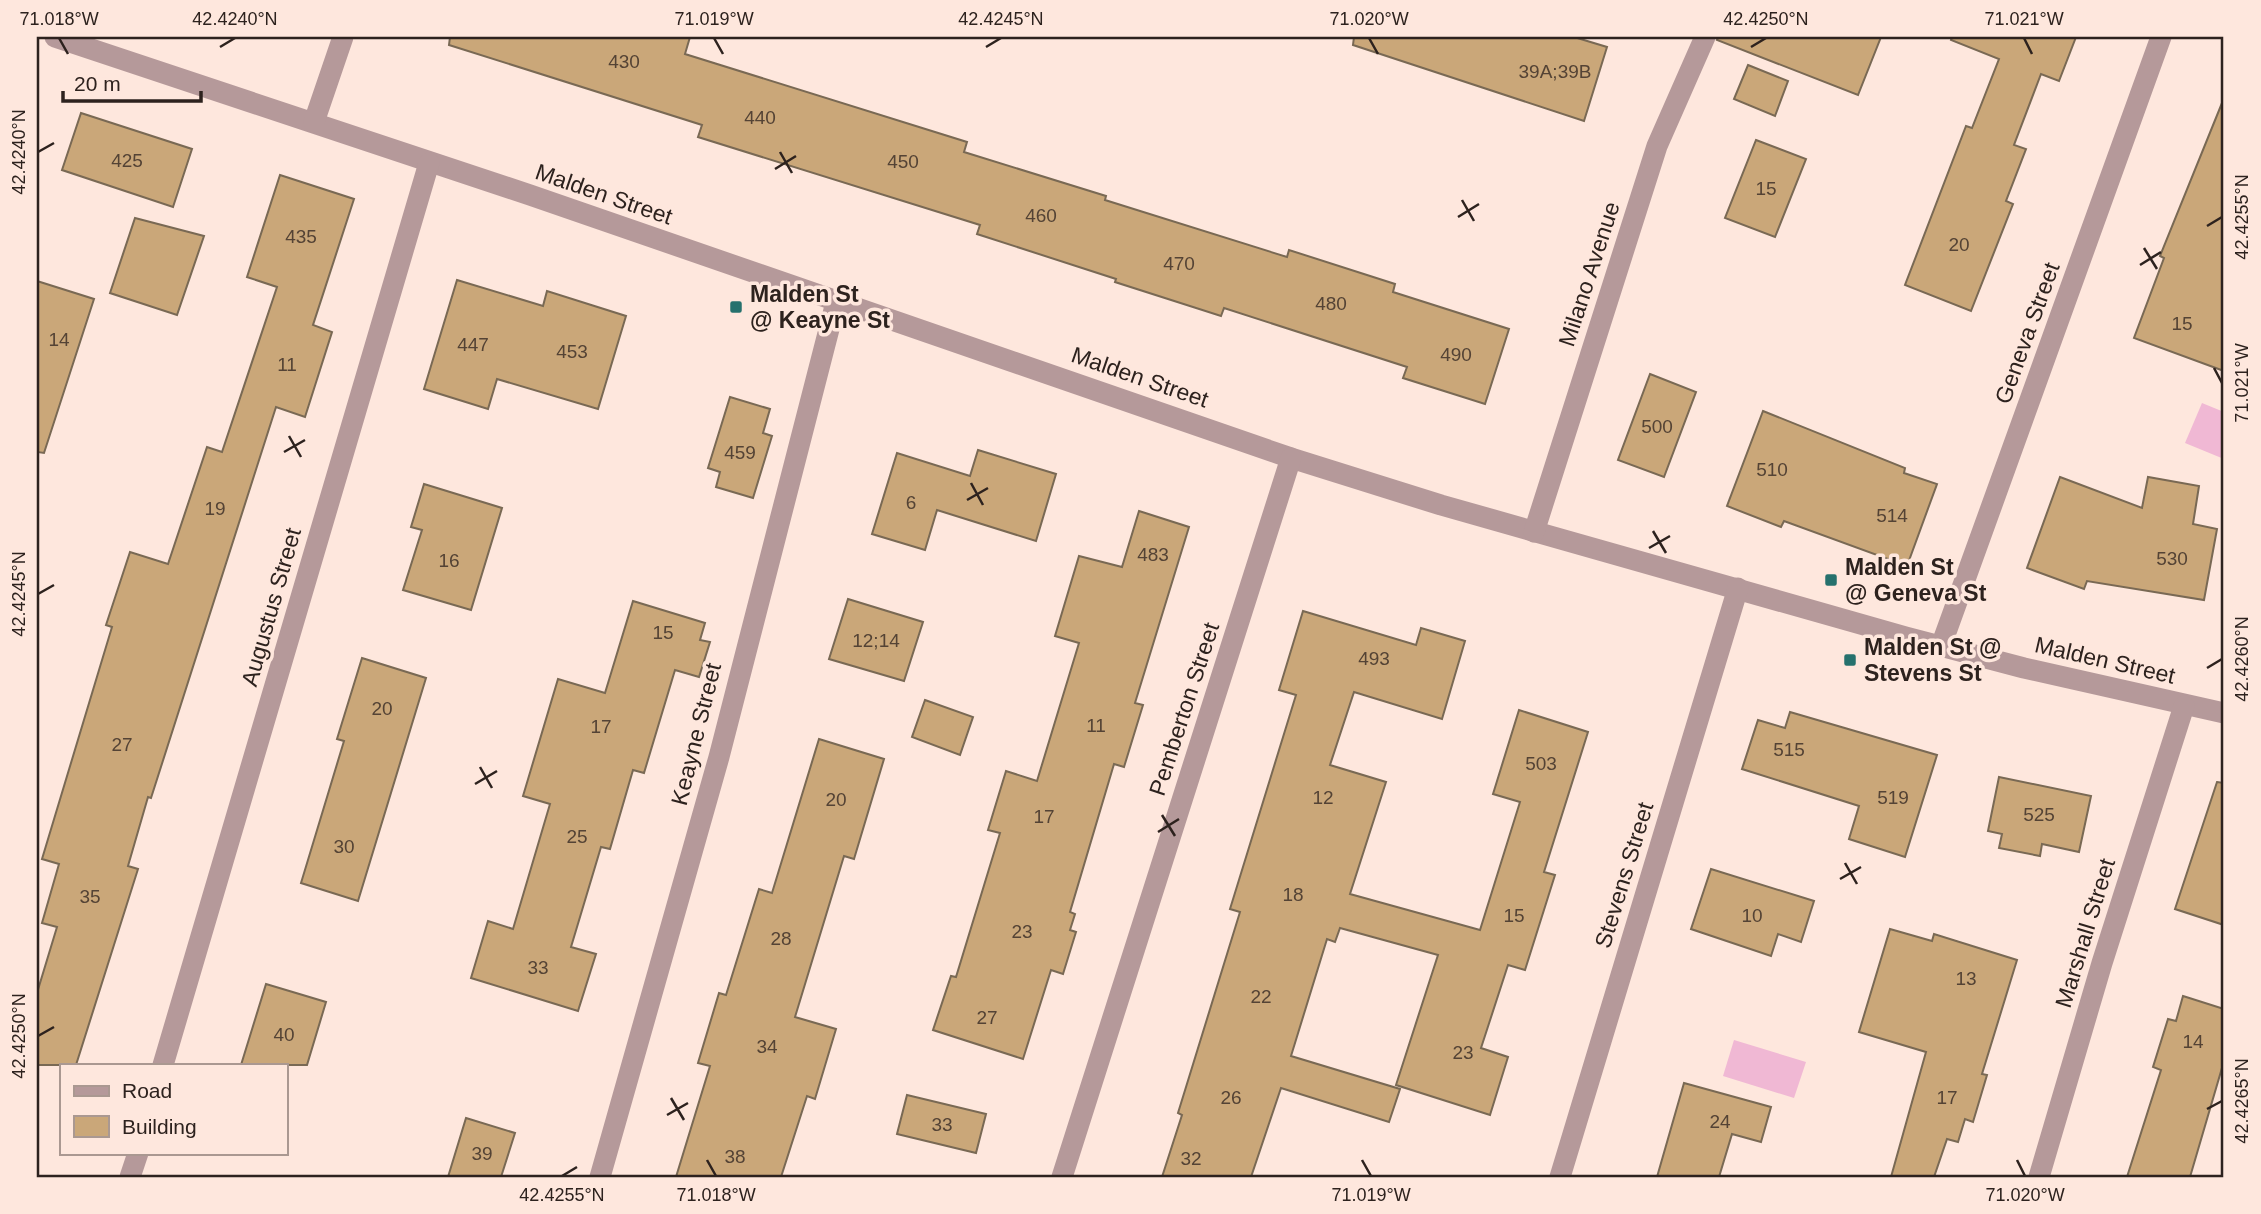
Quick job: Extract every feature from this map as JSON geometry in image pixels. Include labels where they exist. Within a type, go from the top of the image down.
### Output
[{"type":"street","name":"Malden Street","points":[[55,37],[314,121],[429,163],[1291,458],[1534,532],[1941,646],[2184,706],[2224,713]]},
{"type":"street","points":[[314,121],[343,37]]},
{"type":"street","name":"Milano Avenue","points":[[1534,532],[1657,146],[1705,37]]},
{"type":"street","name":"Geneva Street","points":[[1941,646],[2161,37]]},
{"type":"street","name":"Augustus Street","points":[[163,1064],[429,163]]},
{"type":"street","name":"Keayne Street","points":[[600,1177],[719,757],[836,302]]},
{"type":"street","name":"Pemberton Street","points":[[1062,1177],[1291,458]]},
{"type":"street","name":"Stevens Street","points":[[1560,1177],[1738,589]]},
{"type":"street","name":"Marshall Street","points":[[2039,1177],[2102,963],[2184,706]]},
{"type":"street","points":[[130,1177],[138,1154]]},
{"type":"shaded area","points":[[2202,403],[2224,412],[2224,459],[2185,443]]},
{"type":"shaded area","points":[[1734,1040],[1806,1062],[1794,1098],[1723,1076]]},
{"type":"building","points":[[450,37],[690,37],[685,54],[967,142],[964,152],[1106,196],[1105,200],[1287,257],[1289,250],[1395,284],[1393,292],[1509,329],[1485,404],[1403,378],[1407,367],[1224,308],[1221,316],[1115,282],[1116,279],[977,234],[980,225],[698,137],[702,125],[449,45]]},
{"type":"building","points":[[1354,37],[1574,37],[1607,47],[1584,121],[1353,45]]},
{"type":"building","points":[[1718,37],[1881,37],[1858,95],[1717,40]]},
{"type":"building","points":[[1952,37],[2076,37],[2059,81],[2041,74],[2014,145],[2026,149],[2006,201],[2013,204],[1971,311],[1905,285],[1966,126],[1972,128],[1999,59],[1951,40]]},
{"type":"building","points":[[1748,65],[1788,81],[1775,116],[1734,99]]},
{"type":"building","points":[[2222,103],[2224,371],[2134,338],[2164,258],[2160,256]]},
{"type":"building","points":[[81,113],[192,149],[173,207],[62,170]]},
{"type":"building","points":[[1756,140],[1806,159],[1775,237],[1725,218]]},
{"type":"building","points":[[280,175],[354,199],[313,325],[332,332],[305,417],[276,407],[151,798],[148,797],[128,866],[138,869],[76,1064],[37,1065],[37,993],[57,927],[42,923],[59,864],[42,859],[112,627],[106,625],[130,552],[168,564],[207,447],[222,452],[277,287],[247,277]]},
{"type":"building","points":[[135,218],[204,236],[177,315],[110,293]]},
{"type":"building","points":[[457,280],[543,306],[547,291],[626,316],[598,409],[497,379],[488,409],[424,389]]},
{"type":"building","points":[[37,281],[94,299],[44,453],[37,452]]},
{"type":"building","points":[[1650,374],[1696,392],[1664,477],[1618,460]]},
{"type":"building","points":[[730,397],[770,409],[763,433],[772,436],[753,498],[716,487],[720,472],[708,468]]},
{"type":"building","points":[[1763,411],[1905,468],[1904,473],[1937,484],[1907,566],[1784,521],[1781,527],[1727,506]]},
{"type":"building","points":[[978,450],[1056,474],[1036,541],[937,510],[925,550],[872,534],[897,453],[970,476]]},
{"type":"building","points":[[2060,477],[2142,508],[2148,477],[2199,486],[2193,524],[2217,529],[2204,600],[2087,581],[2084,589],[2027,568]]},
{"type":"building","points":[[424,484],[502,508],[471,610],[403,590],[422,530],[411,527]]},
{"type":"building","points":[[1139,511],[1189,527],[1135,703],[1143,705],[1124,767],[1114,764],[1070,912],[1075,914],[1070,930],[1076,932],[1063,974],[1051,970],[1023,1059],[933,1030],[951,976],[956,977],[1000,833],[988,830],[1006,771],[1037,781],[1079,643],[1055,636],[1079,556],[1122,567]]},
{"type":"building","points":[[848,599],[923,622],[904,681],[829,659]]},
{"type":"building","points":[[633,601],[705,623],[700,640],[710,642],[699,677],[675,670],[644,773],[633,770],[610,849],[601,847],[571,947],[596,954],[578,1011],[471,978],[488,921],[513,929],[550,804],[523,796],[558,679],[605,693]]},
{"type":"building","points":[[1303,611],[1416,645],[1421,628],[1465,641],[1442,719],[1354,692],[1330,765],[1386,782],[1350,894],[1480,930],[1520,802],[1493,794],[1519,710],[1588,732],[1544,872],[1555,875],[1525,970],[1508,965],[1481,1048],[1508,1057],[1490,1115],[1396,1085],[1438,955],[1340,928],[1335,942],[1327,939],[1291,1056],[1400,1089],[1389,1122],[1281,1088],[1251,1177],[1162,1177],[1182,1115],[1178,1113],[1240,912],[1230,909],[1296,695],[1279,690]]},
{"type":"building","points":[[362,658],[426,678],[358,901],[301,883],[344,741],[337,739]]},
{"type":"building","points":[[925,700],[973,717],[960,755],[912,737]]},
{"type":"building","points":[[1790,712],[1937,755],[1905,857],[1849,839],[1859,806],[1742,769],[1758,720],[1785,728]]},
{"type":"building","points":[[819,739],[884,759],[854,859],[844,856],[795,1017],[836,1029],[815,1099],[807,1096],[781,1177],[676,1177],[710,1066],[698,1063],[719,993],[726,995],[759,889],[772,893]]},
{"type":"building","points":[[1999,777],[2091,796],[2079,852],[2042,844],[2040,856],[1999,848],[2002,834],[1988,831]]},
{"type":"building","points":[[2217,782],[2224,783],[2224,925],[2175,909]]},
{"type":"building","points":[[1711,869],[1814,901],[1801,942],[1778,934],[1771,956],[1691,929]]},
{"type":"building","points":[[1890,929],[1932,941],[1934,934],[2017,960],[1982,1074],[1987,1075],[1973,1122],[1965,1119],[1958,1142],[1947,1139],[1934,1177],[1891,1177],[1926,1052],[1859,1032]]},
{"type":"building","points":[[266,984],[326,1002],[307,1065],[241,1064]]},
{"type":"building","points":[[2183,996],[2224,1009],[2224,1061],[2190,1177],[2127,1177],[2161,1070],[2153,1067],[2168,1019],[2176,1021]]},
{"type":"building","points":[[1684,1083],[1771,1107],[1761,1142],[1732,1134],[1719,1177],[1657,1177]]},
{"type":"building","points":[[907,1095],[986,1114],[976,1153],[897,1134]]},
{"type":"building","points":[[466,1118],[515,1133],[501,1177],[448,1177]]},
{"type":"place","name":"Malden St @ Keayne St","points":[[736,307]]},
{"type":"place","name":"Malden St @ Geneva St","points":[[1831,580]]},
{"type":"place","name":"Malden St @ Stevens St","points":[[1850,660]]}]
